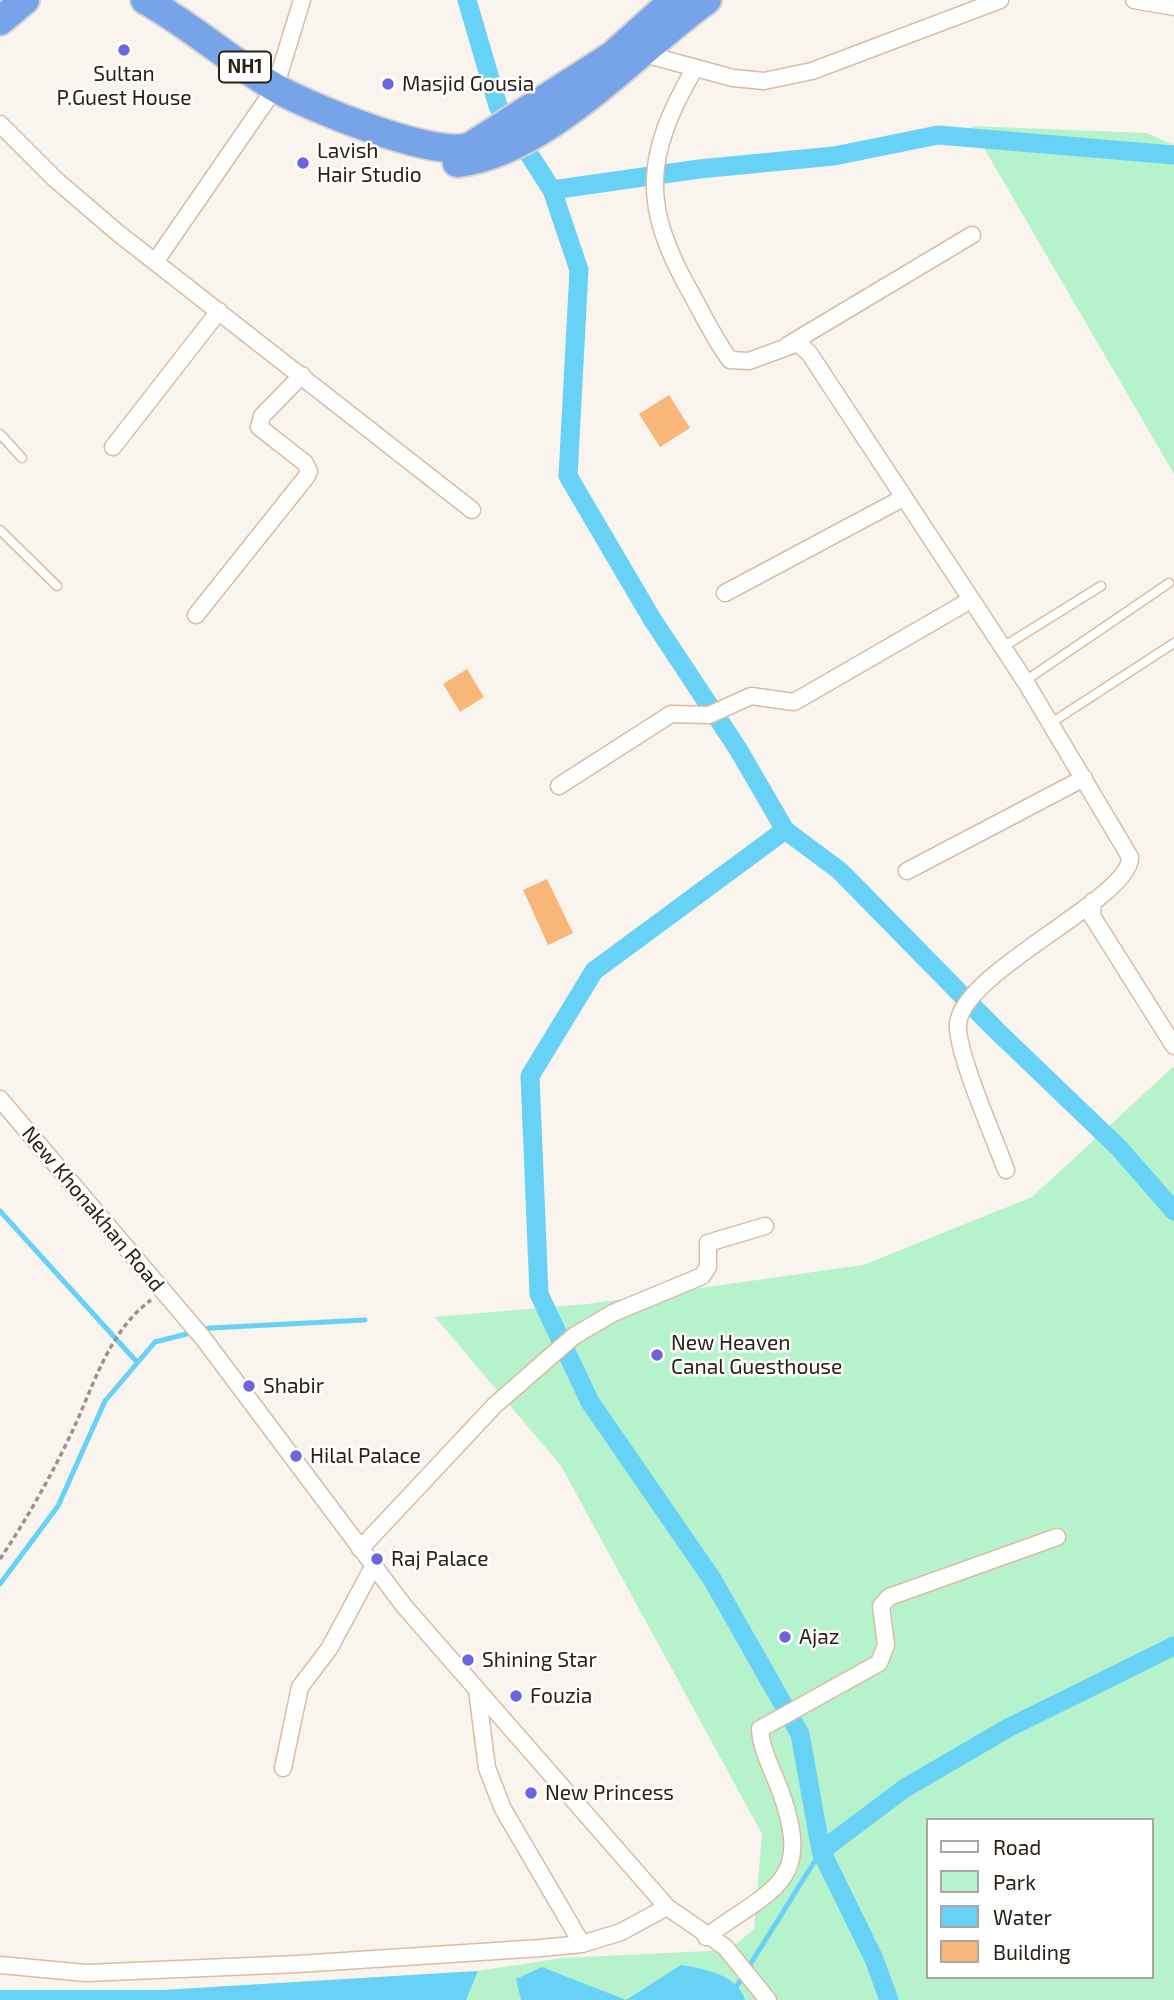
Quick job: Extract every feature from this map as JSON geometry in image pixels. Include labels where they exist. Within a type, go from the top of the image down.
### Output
[{"type":"highway","points":[[0,21],[25,0]]},
{"type":"highway","name":"NH1","points":[[625,57],[674,0]]},
{"type":"highway","name":"NH1","points":[[151,2],[275,88],[351,122],[374,139],[425,159],[454,164],[474,153],[535,133],[625,57],[707,0]]},
{"type":"street","points":[[155,262],[275,88],[302,0]]},
{"type":"street","points":[[625,57],[695,68],[733,78],[764,81],[812,71],[1000,0]]},
{"type":"street","points":[[1134,0],[1174,7]]},
{"type":"street","points":[[695,68],[675,103],[657,154],[655,184],[659,225],[669,255],[730,360],[749,361],[788,345],[972,235]]},
{"type":"street","points":[[0,124],[55,179],[155,262],[472,510]]},
{"type":"street","points":[[113,447],[219,311]]},
{"type":"street","points":[[788,345],[798,343],[809,352],[1025,681],[1129,857],[1126,869],[1093,901],[970,996],[960,1016],[961,1046],[1006,1170]]},
{"type":"street","points":[[196,615],[307,476],[309,471],[305,463],[259,427],[262,416],[302,375]]},
{"type":"street","points":[[725,593],[903,498]]},
{"type":"street","points":[[559,786],[671,713],[709,715],[751,696],[794,702],[970,601]]},
{"type":"street","points":[[908,872],[1084,778]]},
{"type":"street","points":[[1093,901],[1091,916],[1174,1046]]},
{"type":"street","name":"New Khonakhan Road","points":[[0,1099],[203,1338],[373,1567],[477,1690],[667,1908],[706,1937],[725,1947],[768,2000]]},
{"type":"street","points":[[360,1549],[495,1405],[574,1336],[613,1313],[702,1276],[708,1267],[708,1243],[765,1226]]},
{"type":"street","points":[[706,1937],[775,1887],[792,1862],[794,1850],[790,1818],[760,1729],[883,1659],[886,1645],[881,1606],[889,1597],[1057,1537]]},
{"type":"street","points":[[283,1768],[300,1687],[329,1649],[373,1567]]},
{"type":"street","points":[[477,1690],[487,1768],[503,1809],[582,1944]]},
{"type":"street","points":[[0,1965],[86,1973],[298,1964],[582,1944],[621,1932],[667,1908]]},
{"type":"lane","points":[[0,434],[22,458]]},
{"type":"lane","points":[[0,530],[57,586]]},
{"type":"lane","points":[[1025,681],[1169,583]]},
{"type":"lane","points":[[1002,647],[1101,586]]},
{"type":"lane","points":[[1051,723],[1174,643]]},
{"type":"path","points":[[0,1559],[21,1528],[72,1432],[104,1356],[135,1312]]},
{"type":"green space","points":[[971,126],[1147,133],[1174,145],[1174,474]]},
{"type":"green space","points":[[1174,1066],[1174,2000],[0,2000],[478,1971],[562,1958],[729,1950],[754,1929],[762,1834],[561,1466],[435,1317],[587,1304],[863,1265],[1032,1197]]},
{"type":"water","points":[[681,1965],[719,1974],[735,1984],[745,2000],[626,2000]]},
{"type":"water","points":[[542,1967],[626,2000],[521,2000],[516,1979]]},
{"type":"water","points":[[478,1971],[466,2000],[0,2000],[0,1990],[163,1990]]},
{"type":"building","points":[[669,395],[690,428],[660,447],[639,414]]},
{"type":"building","points":[[467,669],[484,697],[460,712],[443,684]]},
{"type":"building","points":[[547,879],[573,933],[548,945],[523,890]]},
{"type":"waterway","points":[[467,0],[498,106],[552,190],[579,270],[568,476],[652,619],[738,749],[785,830],[840,871],[996,1030],[1119,1148],[1174,1211]]},
{"type":"waterway","points":[[552,190],[699,169],[834,156],[938,135],[1174,155]]},
{"type":"waterway","points":[[785,830],[594,971],[530,1076],[539,1294],[590,1402],[712,1579],[800,1734],[821,1851],[874,1959],[889,2000]]},
{"type":"waterway","points":[[0,1211],[136,1361]]},
{"type":"waterway","points":[[0,1584],[58,1506],[105,1401],[155,1342],[210,1328],[365,1320]]},
{"type":"waterway","points":[[821,1851],[905,1788],[1008,1728],[1174,1646]]},
{"type":"waterway","points":[[728,2000],[821,1851]]},
{"type":"place","name":"Sultan P.Guest House","points":[[124,50]]},
{"type":"place","name":"Masjid Gousia","points":[[388,84]]},
{"type":"place","name":"Lavish Hair Studio","points":[[303,163]]},
{"type":"place","name":"New Heaven Canal Guesthouse","points":[[657,1355]]},
{"type":"place","name":"Shabir","points":[[249,1386]]},
{"type":"place","name":"Hilal Palace","points":[[296,1456]]},
{"type":"place","name":"Raj Palace","points":[[377,1559]]},
{"type":"place","name":"Ajaz","points":[[785,1637]]},
{"type":"place","name":"Shining Star","points":[[468,1660]]},
{"type":"place","name":"Fouzia","points":[[516,1696]]},
{"type":"place","name":"New Princess","points":[[531,1793]]}]
